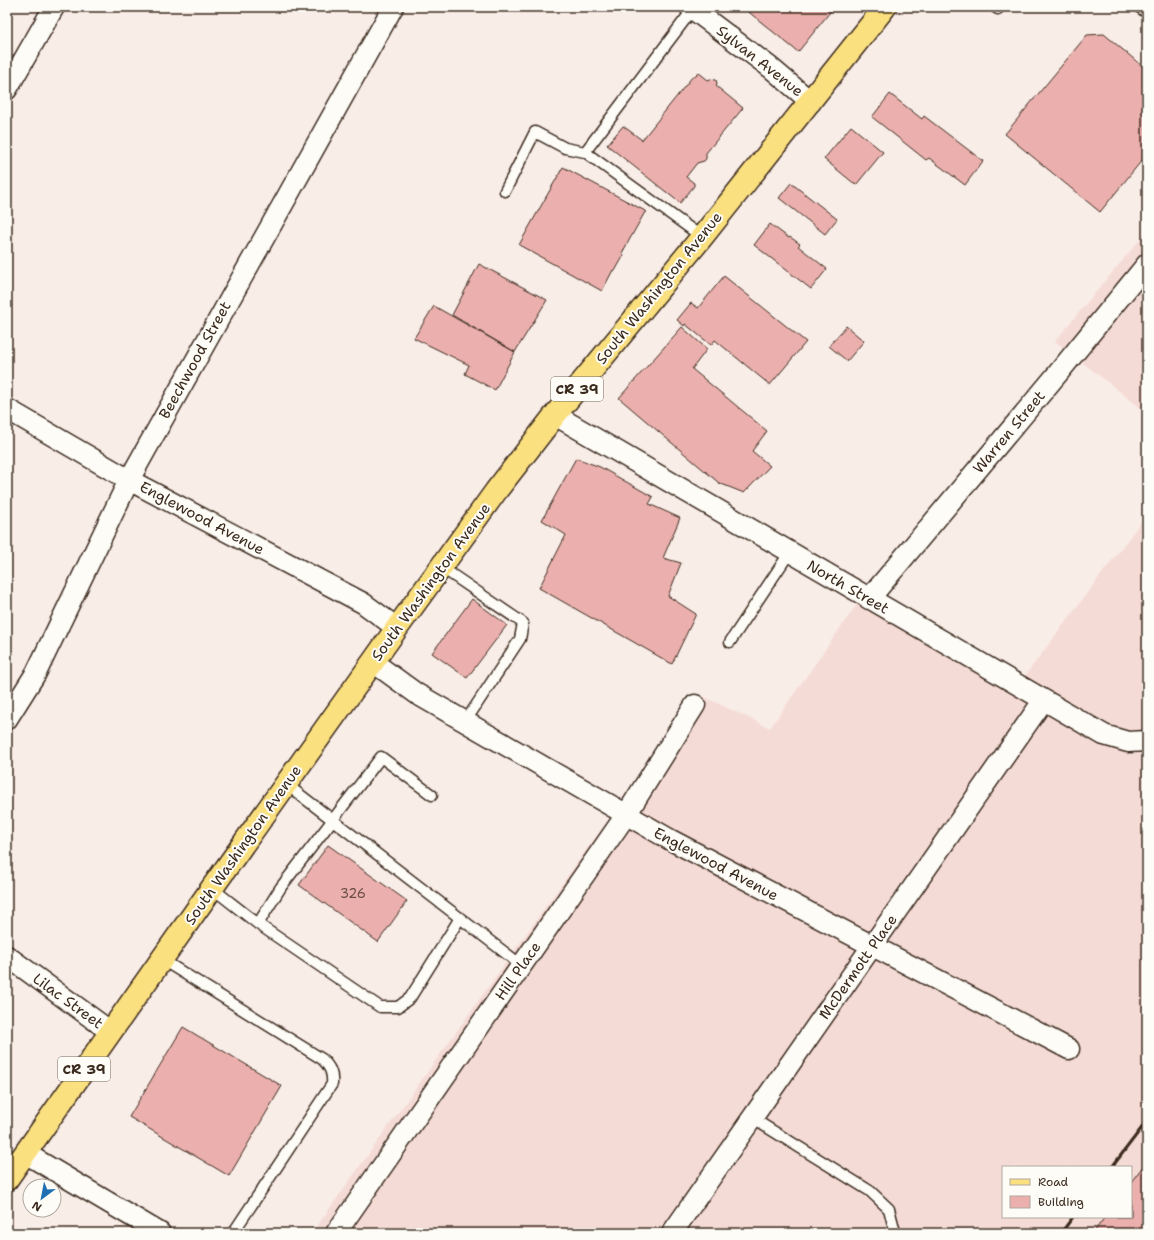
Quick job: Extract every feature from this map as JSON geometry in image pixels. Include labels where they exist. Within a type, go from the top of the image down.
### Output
[{"type":"main road","name":"South Washington Avenue","points":[[7,1179],[161,959],[496,492],[555,415],[702,237],[886,7]]},
{"type":"street","points":[[7,89],[54,7]]},
{"type":"street","name":"Beechwood Street","points":[[7,719],[36,673],[128,480],[393,7]]},
{"type":"street","name":"Sylvan Avenue","points":[[691,8],[771,68],[811,102]]},
{"type":"street","name":"Warren Street","points":[[870,599],[1147,264]]},
{"type":"street","name":"Englewood Avenue","points":[[7,409],[128,480],[363,603],[397,628]]},
{"type":"street","name":"North Street","points":[[555,415],[1043,701],[1104,735],[1128,742],[1147,741]]},
{"type":"street","name":"Englewood Avenue","points":[[373,662],[417,694],[669,839],[1069,1049]]},
{"type":"street","name":"McDermott Place","points":[[672,1233],[1043,701]]},
{"type":"street","name":"Hill Place","points":[[336,1233],[626,815],[695,705]]},
{"type":"street","name":"Lilac Street","points":[[7,956],[111,1032]]},
{"type":"street","points":[[25,1153],[160,1233]]},
{"type":"lane","points":[[1140,7],[1147,13]]},
{"type":"lane","points":[[585,152],[691,8]]},
{"type":"lane","points":[[505,191],[535,132],[565,148],[585,152],[702,237]]},
{"type":"lane","points":[[730,642],[790,552]]},
{"type":"lane","points":[[441,567],[523,623],[520,639],[465,722]]},
{"type":"lane","points":[[258,924],[281,887],[381,757],[432,795]]},
{"type":"lane","points":[[286,784],[521,965]]},
{"type":"lane","points":[[212,888],[258,924],[380,1007],[398,1007],[410,998],[460,918]]},
{"type":"lane","points":[[161,959],[322,1059],[330,1067],[333,1075],[332,1084],[233,1233]]},
{"type":"lane","points":[[752,1118],[870,1191],[889,1209],[894,1228],[891,1233]]},
{"type":"shaded area","points":[[1147,231],[1147,413],[1055,341]]},
{"type":"shaded area","points":[[1147,514],[1147,1233],[312,1233],[698,694],[770,728],[867,590],[1021,681]]},
{"type":"building","points":[[747,7],[834,7],[798,52],[745,9]]},
{"type":"building","points":[[1104,34],[1147,70],[1147,154],[1100,212],[1005,134],[1087,35]]},
{"type":"building","points":[[698,72],[708,80],[716,80],[716,86],[743,108],[706,153],[706,159],[697,163],[686,177],[694,183],[694,186],[680,203],[607,145],[623,126],[642,140],[693,76],[695,77]]},
{"type":"building","points":[[890,94],[922,119],[924,116],[983,161],[965,185],[929,158],[926,160],[872,117]]},
{"type":"building","points":[[851,126],[883,152],[856,185],[824,159]]},
{"type":"building","points":[[563,167],[647,212],[645,212],[622,253],[624,255],[615,271],[613,270],[602,291],[519,245]]},
{"type":"building","points":[[791,183],[837,219],[825,234],[779,198]]},
{"type":"building","points":[[770,224],[800,244],[798,246],[827,269],[811,289],[754,245]]},
{"type":"building","points":[[479,264],[547,300],[515,352],[452,315]]},
{"type":"building","points":[[724,276],[806,342],[770,385],[715,340],[711,345],[685,324],[684,326],[677,320],[691,303],[698,308]]},
{"type":"building","points":[[434,306],[515,352],[495,390],[465,374],[469,365],[414,338]]},
{"type":"building","points":[[846,326],[864,341],[847,361],[829,346]]},
{"type":"building","points":[[682,327],[707,349],[692,369],[767,431],[752,451],[770,466],[744,493],[719,483],[619,398]]},
{"type":"building","points":[[576,458],[600,467],[653,497],[649,504],[680,518],[663,558],[681,563],[668,596],[696,614],[672,664],[539,588],[566,535],[542,520]]},
{"type":"building","points":[[472,599],[507,625],[467,678],[432,653]]},
{"type":"building","points":[[328,845],[407,901],[378,942],[299,885]]},
{"type":"building","points":[[183,1027],[282,1086],[229,1176],[129,1117]]},
{"type":"building","points":[[1147,1161],[1147,1233],[1093,1233],[1104,1218],[1132,1218],[1132,1181]]},
{"type":"railway","points":[[1113,1166],[1147,1121]]},
{"type":"railway","points":[[1061,1233],[1072,1218]]}]
